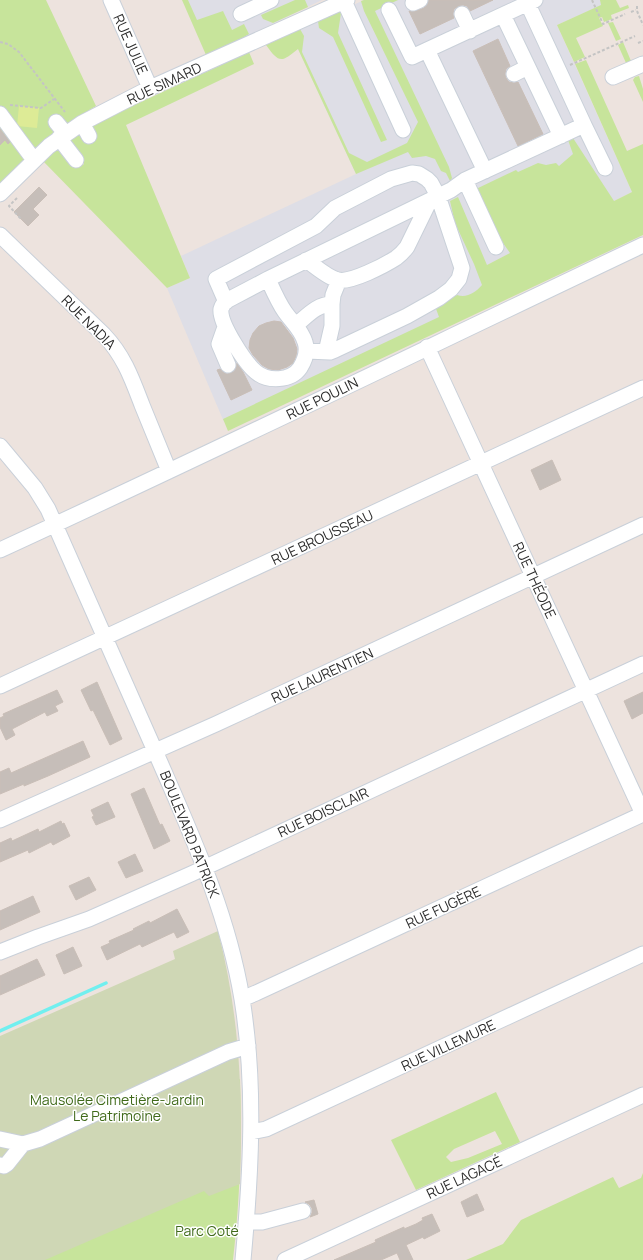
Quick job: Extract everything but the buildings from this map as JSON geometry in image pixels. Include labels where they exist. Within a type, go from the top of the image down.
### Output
[{"type":"street","name":"RUE JULIE","points":[[111,0],[150,88]]},
{"type":"street","points":[[241,14],[271,0]]},
{"type":"street","name":"RUE SIMARD","points":[[0,194],[34,160],[61,127],[82,123],[150,88],[345,1]]},
{"type":"street","points":[[345,1],[403,130]]},
{"type":"street","points":[[389,10],[412,57],[470,31],[530,1],[584,125],[605,168]]},
{"type":"street","points":[[462,14],[470,31]]},
{"type":"street","points":[[503,15],[561,136]]},
{"type":"street","points":[[427,50],[485,171]]},
{"type":"street","points":[[613,77],[643,64]]},
{"type":"street","points":[[514,74],[528,67]]},
{"type":"street","points":[[0,114],[34,160]]},
{"type":"street","points":[[82,123],[89,136]]},
{"type":"street","points":[[268,279],[280,304],[301,332],[307,350],[303,362],[298,370],[288,377],[278,379],[268,378],[255,371],[243,357],[225,327],[221,314],[226,302],[268,279],[306,260],[434,198],[465,180],[584,125]]},
{"type":"street","points":[[61,127],[76,160]]},
{"type":"street","points":[[226,302],[216,279],[316,226],[335,208],[391,179],[412,173],[419,174],[427,179],[431,183],[434,198],[462,268],[459,279],[451,289],[429,304],[335,350],[326,352],[307,350]]},
{"type":"street","points":[[465,180],[496,247]]},
{"type":"street","points":[[306,260],[333,278],[339,280],[357,277],[396,258],[407,247],[434,198]]},
{"type":"street","name":"RUE NADIA","points":[[0,235],[99,330],[116,349],[123,360],[133,383],[169,471]]},
{"type":"street","name":"RUE POULIN","points":[[0,550],[643,246]]},
{"type":"street","points":[[278,247],[289,269]]},
{"type":"street","points":[[326,352],[332,326],[333,295],[339,280]]},
{"type":"street","points":[[296,325],[318,307],[324,304],[332,304]]},
{"type":"street","points":[[225,327],[219,344],[228,365]]},
{"type":"street","name":"RUE THÉODE","points":[[427,347],[587,690],[643,814]]},
{"type":"street","name":"RUE BROUSSEAU","points":[[0,686],[643,388]]},
{"type":"street","name":"BOULEVARD PATRICK","points":[[0,446],[35,488],[48,509],[205,866],[225,922],[242,999],[251,1085],[251,1132],[243,1260]]},
{"type":"street","name":"RUE LAURENTIEN","points":[[0,820],[156,752],[643,525]]},
{"type":"street","name":"RUE BOISCLAIR","points":[[0,952],[89,919],[643,664]]},
{"type":"street","name":"RUE FUGÈRE","points":[[242,999],[256,994],[643,814]]},
{"type":"street","name":"RUE VILLEMURE","points":[[251,1132],[266,1129],[643,954]]},
{"type":"street","points":[[0,1139],[23,1144],[40,1139],[228,1052],[248,1046]]},
{"type":"street","name":"RUE LAGACÉ","points":[[285,1260],[643,1095]]},
{"type":"street","points":[[0,1165],[4,1166],[7,1164],[23,1144]]},
{"type":"street","points":[[246,1222],[262,1222],[302,1211]]},
{"type":"path","points":[[592,0],[603,24],[625,14]]},
{"type":"path","points":[[637,6],[636,10],[643,25]]},
{"type":"path","points":[[631,12],[636,10]]},
{"type":"path","points":[[574,63],[634,36]]},
{"type":"path","points":[[638,43],[643,41]]},
{"type":"path","points":[[0,42],[8,44],[18,52],[39,81],[54,98],[61,127]]},
{"type":"path","points":[[0,114],[1,111],[11,105],[41,108],[54,98]]},
{"type":"path","points":[[17,198],[9,206],[21,219]]},
{"type":"shaded area","points":[[182,0],[322,0],[214,52]]},
{"type":"shaded area","points":[[364,0],[600,0],[602,5],[557,25],[632,192],[487,265],[499,292],[224,422],[167,288],[190,278],[181,256],[356,174],[298,49],[288,35]]},
{"type":"green space","points":[[0,0],[46,0],[96,106],[55,131],[0,184]]},
{"type":"green space","points":[[182,0],[188,0],[197,20],[223,11],[232,30],[244,24],[249,34],[238,41],[206,55]]},
{"type":"green space","points":[[295,0],[305,0],[308,7],[273,23],[263,19],[261,15]]},
{"type":"green space","points":[[398,0],[375,11],[449,167],[452,178],[450,181],[446,173],[441,171],[435,159],[426,156],[412,158],[408,152],[356,174],[298,49],[288,57],[280,59],[274,55],[266,45],[300,29],[304,36],[302,52],[349,153],[367,162],[407,143],[418,122],[364,11],[361,1]]},
{"type":"green space","points":[[600,0],[616,0],[620,8],[628,5],[629,8],[611,15],[612,19],[604,22],[602,17],[599,18],[603,26],[576,38],[585,57],[574,62],[557,25],[601,5]]},
{"type":"green space","points":[[340,11],[338,33],[387,140],[381,142],[333,37],[319,28],[318,21]]},
{"type":"green space","points":[[613,22],[621,39],[616,41],[608,23]]},
{"type":"green space","points":[[623,42],[631,61],[628,64],[626,63],[618,45]]},
{"type":"green space","points":[[249,52],[254,64],[126,125],[190,278],[167,288],[43,161],[58,149],[74,165],[81,166],[84,164],[69,140],[89,126]]},
{"type":"green space","points":[[586,60],[627,151],[643,144],[643,235],[228,431],[223,419],[439,317],[435,306],[457,295],[464,296],[471,294],[482,285],[455,223],[450,201],[458,197],[487,265],[510,253],[503,243],[476,189],[516,170],[518,172],[538,163],[546,165],[556,163],[559,166],[573,154],[568,140],[573,138],[614,201],[632,192],[575,64]]},
{"type":"green space","points":[[639,76],[643,89],[643,102],[633,80],[635,77]]},
{"type":"green space","points":[[19,106],[39,108],[37,128],[17,126]]},
{"type":"green space","name":"Mausolée Cimetière-Jardin Le Patrimoine","points":[[218,931],[231,994],[238,1056],[241,1119],[240,1184],[209,1196],[204,1191],[45,1260],[0,1260],[0,1036],[175,959],[173,951]]},
{"type":"green space","name":"Parc Coté","points":[[240,1079],[240,1170],[233,1260],[0,1260],[0,1174]]},
{"type":"green space","points":[[496,1092],[520,1142],[416,1190],[391,1140]],"holes":[[[495,1131],[502,1144],[468,1158],[451,1162],[446,1157],[454,1149]]]},
{"type":"green space","points":[[643,1173],[643,1260],[466,1260],[503,1244],[521,1220],[613,1177],[619,1188],[641,1178]]},
{"type":"waterway","points":[[0,1031],[106,983]]}]
